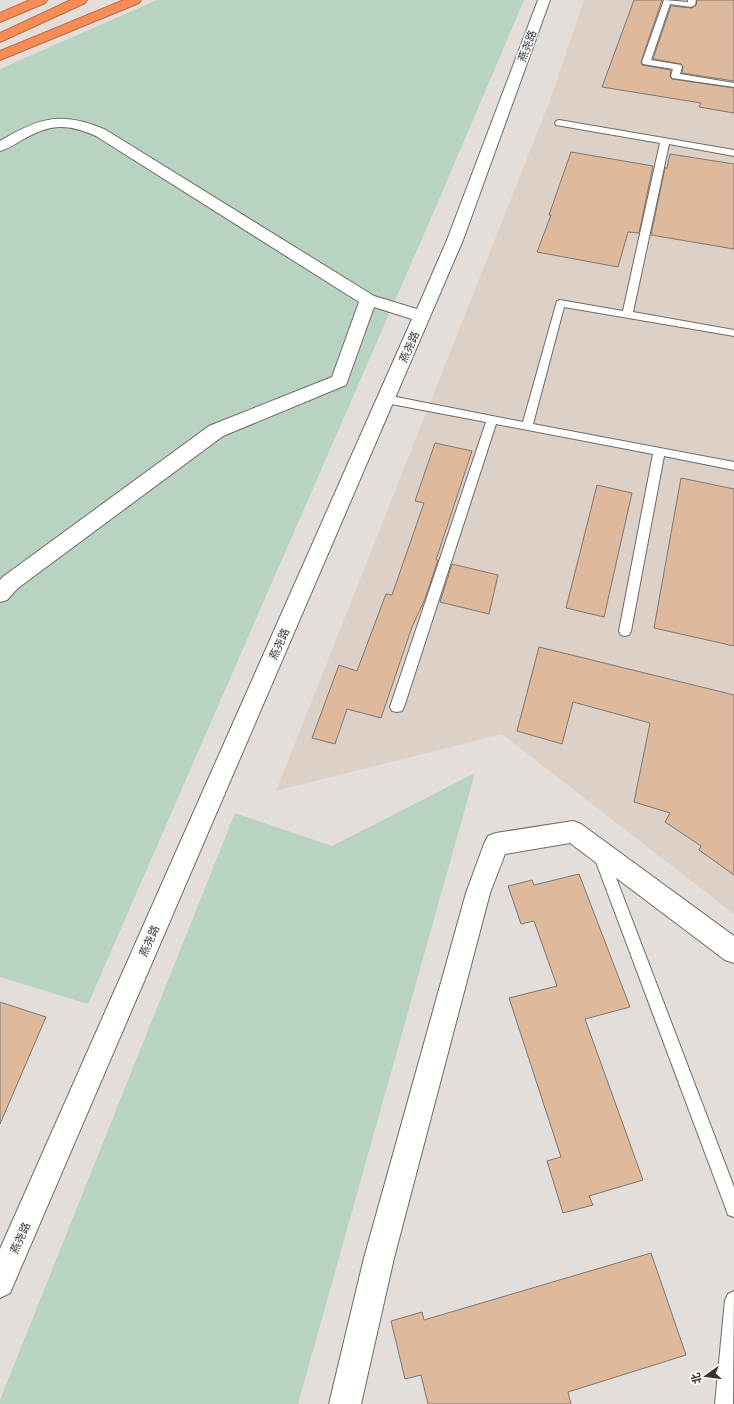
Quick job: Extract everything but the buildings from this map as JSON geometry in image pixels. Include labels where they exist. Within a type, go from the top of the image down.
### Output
[{"type":"highway","points":[[0,5],[11,0]]},
{"type":"highway","points":[[0,18],[41,0]]},
{"type":"highway","points":[[0,38],[81,0]]},
{"type":"highway","points":[[0,56],[135,0]]},
{"type":"street","name":"燕尧路","points":[[0,1283],[455,240],[544,0]]},
{"type":"street","points":[[0,147],[36,127],[54,122],[78,124],[101,133],[368,300],[422,316]]},
{"type":"street","points":[[0,594],[11,582],[216,431],[340,381],[368,300]]},
{"type":"street","points":[[345,1404],[379,1258],[471,916],[496,844],[572,832],[734,951]]},
{"type":"lane","points":[[692,0],[691,5],[667,1],[646,62],[678,68],[675,76],[734,85]]},
{"type":"lane","points":[[559,123],[734,153]]},
{"type":"lane","points":[[627,315],[665,141]]},
{"type":"lane","points":[[527,426],[560,303],[734,333]]},
{"type":"lane","points":[[386,399],[734,466]]},
{"type":"lane","points":[[397,707],[492,419]]},
{"type":"lane","points":[[625,631],[659,452]]},
{"type":"lane","points":[[598,851],[734,1209]]},
{"type":"lane","points":[[724,1404],[734,1300]]},
{"type":"shaded area","points":[[584,0],[734,0],[734,914],[502,734],[276,791],[549,103]]},
{"type":"green space","points":[[157,0],[524,0],[438,202],[88,1004],[0,977],[0,69]]},
{"type":"green space","points":[[475,773],[298,1404],[0,1404],[0,1400],[235,813],[332,846]]}]
